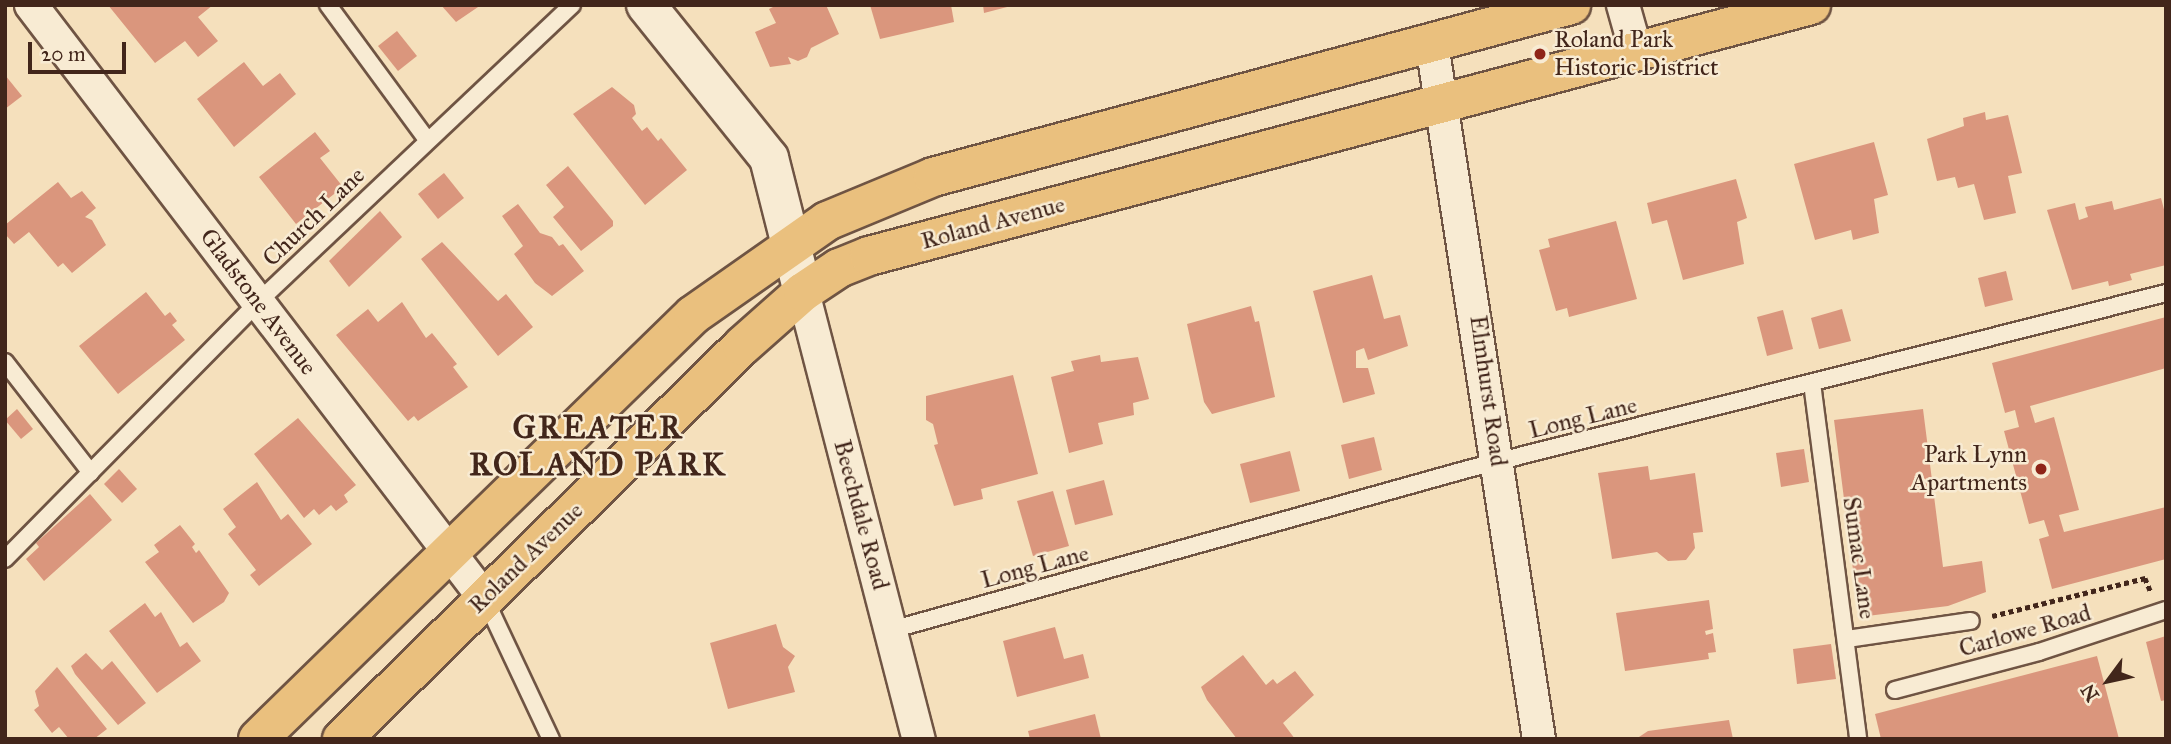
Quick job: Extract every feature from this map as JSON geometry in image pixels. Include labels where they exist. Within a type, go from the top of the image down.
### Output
[{"type":"main road","points":[[258,739],[693,315],[791,244],[856,207],[933,177],[1571,5]]},
{"type":"main road","name":"Roland Avenue","points":[[342,739],[803,292],[869,256],[1811,5]]},
{"type":"street","name":"Gladstone Avenue","points":[[31,5],[485,598]]},
{"type":"street","points":[[646,5],[769,158],[803,292]]},
{"type":"street","points":[[1623,5],[1636,51]]},
{"type":"street","name":"Elmhurst Road","points":[[1433,44],[1539,739]]},
{"type":"street","name":"Beechdale Road","points":[[803,292],[919,739]]},
{"type":"lane","points":[[328,5],[427,140]]},
{"type":"lane","name":"Church Lane","points":[[5,559],[258,302],[572,5]]},
{"type":"lane","name":"Long Lane","points":[[891,629],[1498,463],[2166,293]]},
{"type":"lane","points":[[5,362],[91,473]]},
{"type":"lane","name":"Sumac Lane","points":[[1812,383],[1858,739]]},
{"type":"lane","points":[[485,598],[551,739]]},
{"type":"lane","name":"Carlowe Road","points":[[1895,690],[2039,652],[2166,610]]},
{"type":"lane","points":[[1847,639],[1971,621]]},
{"type":"path","points":[[1971,621],[2145,578]]},
{"type":"building","points":[[108,5],[213,5],[198,17],[218,41],[198,57],[185,41],[155,63]]},
{"type":"building","points":[[441,5],[481,5],[456,22]]},
{"type":"building","points":[[777,5],[826,5],[839,34],[811,48],[807,57],[798,61],[788,57],[791,64],[770,67],[755,32],[776,23],[769,9]]},
{"type":"building","points":[[870,5],[951,5],[954,22],[880,39]]},
{"type":"building","points":[[983,5],[1011,5],[1011,6],[984,13]]},
{"type":"building","points":[[397,31],[417,56],[398,71],[378,46]]},
{"type":"building","points":[[244,62],[263,86],[280,73],[296,94],[234,147],[197,99]]},
{"type":"building","points":[[5,75],[22,96],[5,109]]},
{"type":"building","points":[[612,87],[634,105],[636,114],[632,118],[642,131],[647,127],[658,141],[661,138],[687,170],[645,205],[573,114]]},
{"type":"building","points":[[1985,112],[1986,120],[2008,115],[2022,173],[2008,176],[2016,213],[1984,220],[1974,184],[1958,188],[1955,177],[1937,181],[1927,139],[1964,126],[1963,118]]},
{"type":"building","points":[[315,132],[330,151],[320,158],[343,187],[296,224],[259,177]]},
{"type":"building","points":[[1874,142],[1888,195],[1874,199],[1879,233],[1853,240],[1851,230],[1815,240],[1794,164]]},
{"type":"building","points":[[568,166],[613,221],[613,226],[581,251],[553,217],[564,207],[546,185]]},
{"type":"building","points":[[444,173],[464,198],[438,219],[418,194]]},
{"type":"building","points":[[1736,179],[1747,218],[1737,222],[1744,264],[1683,280],[1667,220],[1652,224],[1647,203]]},
{"type":"building","points":[[58,182],[71,198],[82,191],[96,208],[85,217],[92,220],[106,245],[72,273],[63,263],[58,267],[29,232],[14,244],[5,234],[5,225]]},
{"type":"building","points":[[2161,198],[2166,217],[2166,265],[2130,274],[2132,280],[2109,286],[2108,281],[2072,290],[2047,210],[2075,203],[2079,220],[2088,217],[2085,207],[2112,201],[2114,210]]},
{"type":"building","points":[[518,204],[540,233],[552,237],[559,246],[563,244],[584,271],[552,296],[535,283],[514,254],[523,246],[502,216]]},
{"type":"building","points":[[380,211],[402,237],[349,287],[329,261]]},
{"type":"building","points":[[1616,221],[1637,299],[1569,317],[1567,308],[1556,311],[1539,250],[1550,247],[1548,239]]},
{"type":"building","points":[[442,242],[498,301],[506,294],[533,327],[498,356],[421,259]]},
{"type":"building","points":[[2006,271],[2013,300],[1985,307],[1978,278]]},
{"type":"building","points":[[1372,275],[1384,319],[1400,315],[1408,346],[1368,360],[1364,348],[1356,351],[1356,368],[1368,368],[1375,394],[1343,403],[1313,291]]},
{"type":"building","points":[[146,292],[165,316],[170,312],[177,321],[172,325],[185,340],[118,394],[79,346]]},
{"type":"building","points":[[402,302],[426,338],[432,333],[457,364],[453,367],[468,387],[418,421],[414,416],[408,421],[336,335],[368,309],[378,322]]},
{"type":"building","points":[[1251,306],[1255,322],[1259,321],[1275,397],[1212,414],[1204,402],[1187,324]]},
{"type":"building","points":[[1842,309],[1851,341],[1819,349],[1811,318]]},
{"type":"building","points":[[1783,310],[1793,349],[1767,356],[1757,317]]},
{"type":"building","name":"Park Lynn Apartments","points":[[2166,317],[2166,368],[2030,406],[2035,423],[2054,417],[2079,510],[2059,515],[2064,532],[2166,507],[2166,559],[2052,589],[2039,539],[2049,536],[2044,520],[2029,524],[2004,431],[2019,427],[2015,410],[2005,413],[1992,363]]},
{"type":"building","points":[[1100,355],[1101,362],[1138,357],[1149,399],[1133,403],[1134,415],[1098,423],[1103,444],[1069,453],[1051,377],[1074,371],[1071,361]]},
{"type":"building","points":[[1013,375],[1038,474],[981,489],[983,499],[954,506],[934,445],[938,444],[933,424],[926,420],[926,396]]},
{"type":"building","points":[[17,409],[33,429],[21,439],[5,420]]},
{"type":"building","points":[[1923,409],[1943,567],[1982,561],[1986,592],[1948,606],[1859,617],[1834,420]]},
{"type":"building","points":[[298,418],[356,485],[344,495],[348,502],[336,511],[331,505],[319,515],[314,509],[304,518],[254,454]]},
{"type":"building","points":[[1374,437],[1382,470],[1349,479],[1341,445]]},
{"type":"building","points":[[1804,449],[1809,482],[1781,487],[1776,453]]},
{"type":"building","points":[[1290,451],[1300,491],[1250,503],[1240,464]]},
{"type":"building","points":[[1648,466],[1650,480],[1695,473],[1703,532],[1693,533],[1695,548],[1686,560],[1668,561],[1657,552],[1612,559],[1598,473]]},
{"type":"building","points":[[119,469],[137,489],[122,503],[104,484]]},
{"type":"building","points":[[1104,480],[1113,515],[1075,525],[1066,490]]},
{"type":"building","points":[[257,482],[281,520],[288,514],[312,544],[259,586],[250,575],[256,570],[228,534],[236,527],[223,509]]},
{"type":"building","points":[[1053,491],[1069,546],[1033,556],[1017,501]]},
{"type":"building","points":[[90,494],[112,520],[44,581],[26,559],[39,547],[36,543]]},
{"type":"building","points":[[180,525],[195,544],[192,547],[196,553],[199,550],[229,593],[224,602],[193,623],[145,562],[159,552],[154,545]]},
{"type":"building","points":[[1709,600],[1713,629],[1705,631],[1706,635],[1713,633],[1716,652],[1708,653],[1709,659],[1625,671],[1616,613]]},
{"type":"building","points":[[145,603],[155,617],[161,612],[180,647],[187,642],[201,661],[157,693],[109,631]]},
{"type":"building","points":[[776,624],[783,647],[795,656],[788,667],[795,692],[728,709],[710,643]]},
{"type":"building","points":[[1055,627],[1064,659],[1083,654],[1089,678],[1017,697],[1003,641]]},
{"type":"building","points":[[2166,636],[2166,700],[2161,701],[2146,642]]},
{"type":"building","points":[[1831,644],[1836,679],[1797,684],[1793,649]]},
{"type":"building","points":[[86,653],[102,670],[112,661],[146,703],[118,725],[71,666]]},
{"type":"building","points":[[1243,655],[1266,685],[1273,679],[1277,684],[1295,671],[1314,695],[1283,723],[1295,739],[1237,739],[1207,700],[1201,687]]},
{"type":"building","points":[[2097,656],[2119,739],[1881,739],[1875,714]]},
{"type":"building","points":[[57,667],[107,729],[94,739],[69,739],[59,727],[52,733],[34,710],[39,706],[35,691]]},
{"type":"building","points":[[1095,714],[1101,739],[1030,739],[1028,731]]},
{"type":"building","points":[[1729,720],[1733,739],[1636,739],[1648,731]]},
{"type":"place","name":"Roland Park Historic District","points":[[1540,54]]},
{"type":"place","name":"Park Lynn Apartments","points":[[2041,469]]},
{"type":"district","name":"GREATER ROLAND PARK","points":[[598,448]]}]
